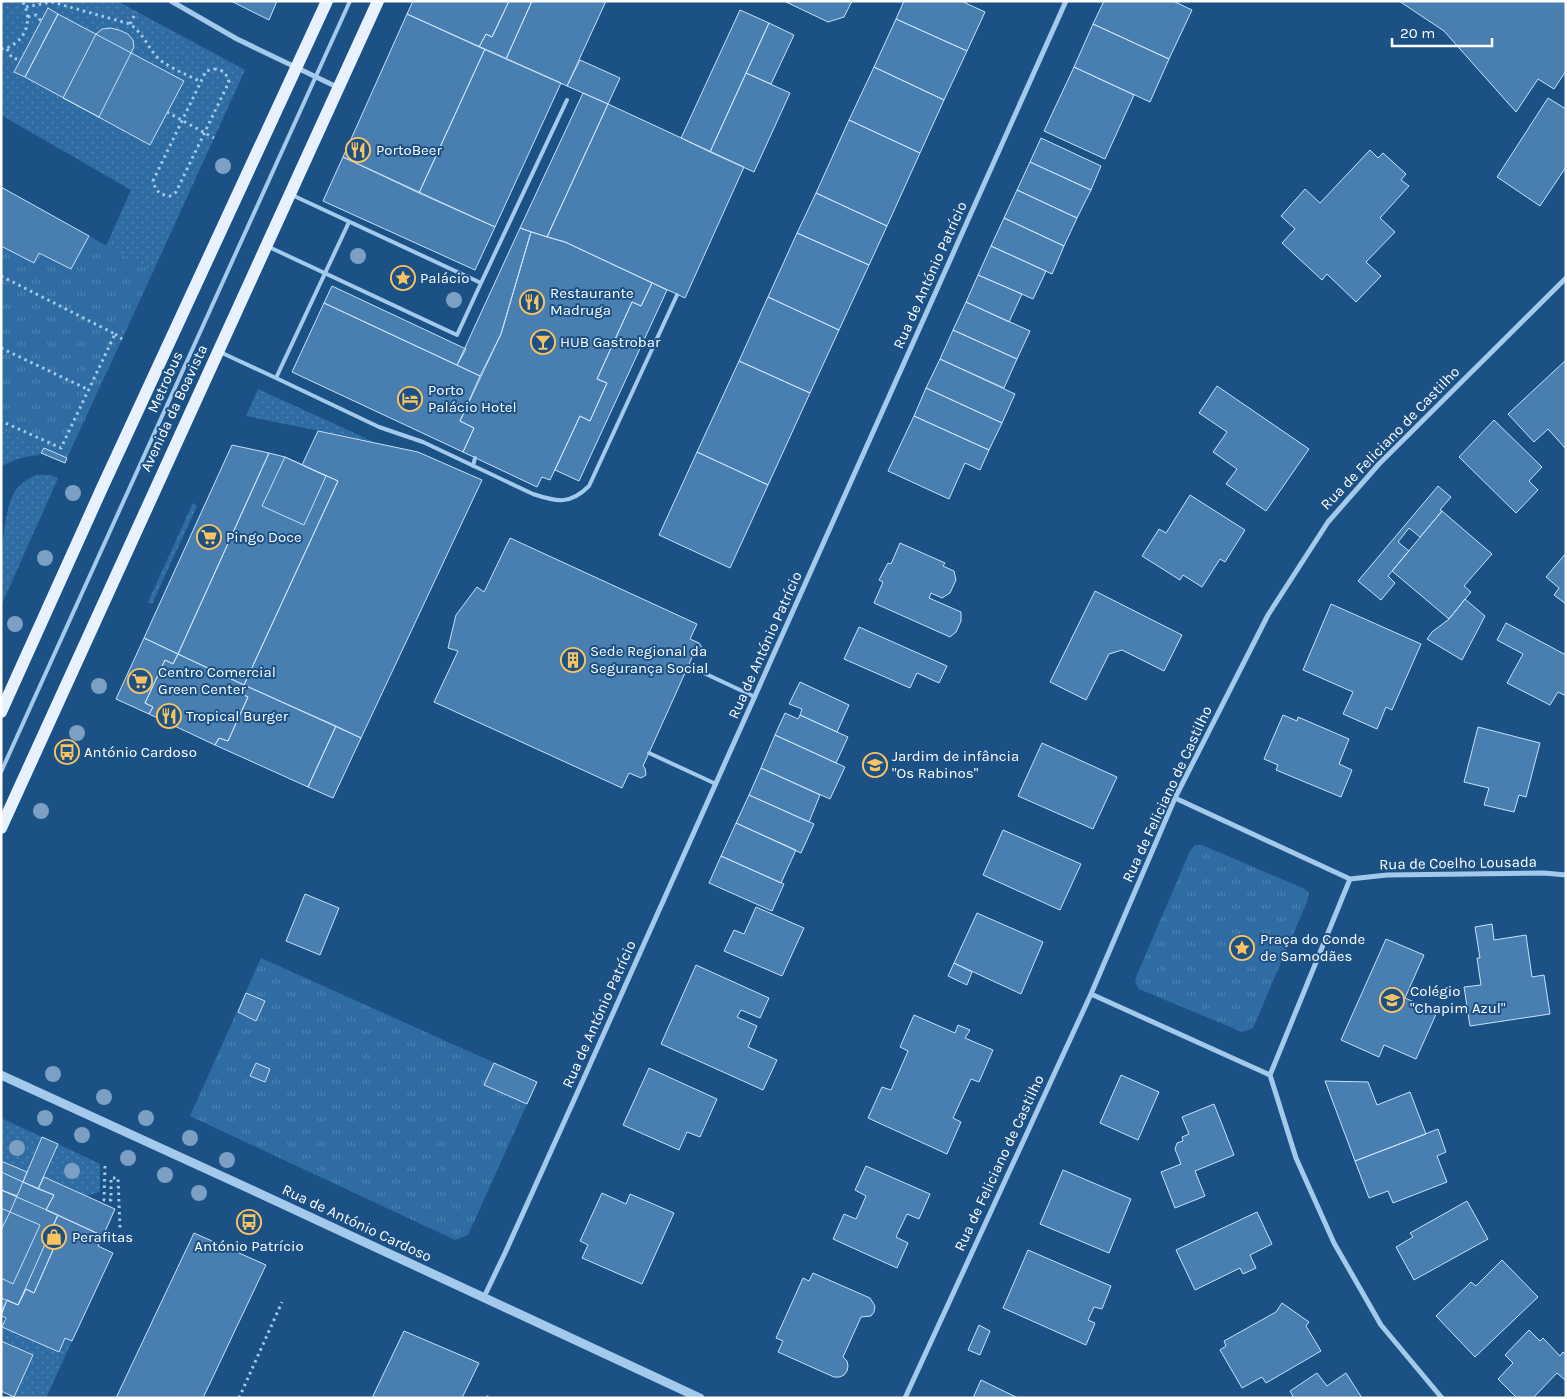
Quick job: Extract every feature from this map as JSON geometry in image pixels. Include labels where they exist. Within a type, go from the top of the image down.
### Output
[{"type":"main road","points":[[1,712],[102,488],[327,1]]},
{"type":"main road","name":"Avenida da Boavista","points":[[1,828],[378,1]]},
{"type":"street","points":[[171,1],[237,38],[338,88]]},
{"type":"street","name":"Rua de António Patrício","points":[[484,1297],[509,1245],[1066,1]]},
{"type":"street","name":"Rua de Feliciano de Castilho","points":[[906,1398],[1091,994],[1175,798],[1268,615],[1328,522],[1379,464],[1566,278]]},
{"type":"street","points":[[1175,798],[1350,879],[1270,1075],[1296,1158],[1334,1243],[1381,1325],[1442,1398]]},
{"type":"street","name":"Rua de Coelho Lousada","points":[[1350,879],[1387,875],[1544,873],[1566,875]]},
{"type":"street","points":[[1091,994],[1270,1075]]},
{"type":"street","name":"Rua de António Cardoso","points":[[1,1075],[700,1398]]},
{"type":"lane","name":"Metrobus","points":[[1,772],[350,1]]},
{"type":"lane","points":[[267,246],[457,335],[568,100]]},
{"type":"lane","points":[[291,194],[481,283]]},
{"type":"lane","points":[[276,378],[349,222]]},
{"type":"lane","points":[[218,351],[379,427],[423,442],[533,494],[548,499],[564,501],[579,496],[589,486],[676,295]]},
{"type":"lane","points":[[473,466],[475,458]]},
{"type":"lane","points":[[689,666],[755,697]]},
{"type":"lane","points":[[649,753],[716,784]]},
{"type":"path","points":[[1,49],[7,49],[16,44],[23,36],[27,27],[28,16],[26,6],[22,1]]},
{"type":"path","points":[[26,6],[52,2],[130,24],[140,32],[156,57],[201,82]]},
{"type":"path","points":[[130,24],[136,12]]},
{"type":"path","points":[[28,16],[36,15],[41,20]]},
{"type":"path","points":[[7,49],[12,58],[20,60]]},
{"type":"path","points":[[214,69],[222,70],[227,75],[229,82],[176,192],[170,196],[162,195],[156,190],[153,181],[201,82],[206,71],[214,69]]},
{"type":"path","points":[[168,112],[214,138]]},
{"type":"path","points":[[1,276],[122,338]]},
{"type":"path","points":[[1,421],[61,448],[114,334]]},
{"type":"path","points":[[1,348],[88,390]]},
{"type":"path","points":[[105,1166],[104,1200],[111,1200],[111,1178],[118,1178],[120,1228]]},
{"type":"path","points":[[239,1398],[282,1302]]},
{"type":"green space","points":[[1,1],[117,1],[245,70],[153,272],[106,246],[131,190],[1,115]]},
{"type":"green space","points":[[89,236],[153,272],[67,458],[1,430],[1,246],[34,263],[39,253],[71,269]]},
{"type":"green space","points":[[258,389],[374,442],[246,416]]},
{"type":"green space","points":[[1,430],[44,448],[39,455],[20,458],[1,467]]},
{"type":"green space","points":[[36,475],[51,475],[58,478],[1,606],[2,546],[6,515],[17,488],[24,481]]},
{"type":"green space","points":[[193,503],[197,506],[152,604],[148,602]]},
{"type":"green space","points":[[1195,845],[1202,845],[1305,889],[1309,893],[1307,902],[1253,1028],[1242,1032],[1139,989],[1135,982],[1190,851]]},
{"type":"green space","points":[[261,958],[537,1082],[468,1235],[455,1240],[190,1116]]},
{"type":"green space","points":[[1,1118],[42,1137],[27,1172],[1,1161]]},
{"type":"green space","points":[[58,1144],[100,1164],[100,1192],[86,1196],[44,1177]]},
{"type":"green space","points":[[2,1327],[59,1352],[65,1338],[72,1341],[46,1398],[14,1398],[33,1355],[1,1341]]},
{"type":"building","points":[[231,1],[277,1],[269,20]]},
{"type":"building","points":[[413,1],[509,1],[492,37],[486,34],[479,47],[407,14]]},
{"type":"building","points":[[509,1],[532,1],[506,59],[479,47],[486,34],[492,37]]},
{"type":"building","points":[[532,1],[606,1],[567,86],[506,59]]},
{"type":"building","points":[[784,1],[852,1],[844,17],[828,22]]},
{"type":"building","points":[[904,1],[961,1],[985,12],[967,51],[896,19]]},
{"type":"building","points":[[1104,1],[1173,1],[1192,10],[1169,59],[1093,24]]},
{"type":"building","points":[[1399,1],[1566,1],[1566,71],[1554,89],[1538,79],[1516,112],[1444,31]]},
{"type":"building","points":[[48,8],[58,14],[25,77],[14,72]]},
{"type":"building","points":[[740,10],[769,23],[710,152],[681,138]]},
{"type":"building","points":[[58,14],[184,81],[150,145],[25,77]]},
{"type":"building","points":[[407,14],[485,49],[419,193],[343,157]]},
{"type":"building","points":[[896,19],[967,51],[944,100],[874,67]]},
{"type":"building","points":[[769,23],[794,35],[771,84],[746,73]]},
{"type":"building","points":[[1093,24],[1169,59],[1150,102],[1074,67]]},
{"type":"building","points":[[111,28],[128,34],[133,40],[134,47],[99,117],[63,98],[96,34],[102,29]]},
{"type":"building","points":[[485,49],[561,83],[495,227],[419,193]]},
{"type":"building","points":[[580,60],[620,78],[608,104],[567,86]]},
{"type":"building","points":[[874,67],[944,100],[920,153],[849,120]]},
{"type":"building","points":[[1074,67],[1134,95],[1105,159],[1044,131]]},
{"type":"building","points":[[746,73],[790,93],[754,172],[710,152]]},
{"type":"building","points":[[583,93],[608,104],[547,237],[520,228]]},
{"type":"building","points":[[1548,98],[1566,109],[1566,167],[1540,206],[1497,177]]},
{"type":"building","points":[[608,104],[744,167],[685,298],[565,242],[547,237]]},
{"type":"building","points":[[849,120],[920,153],[887,226],[816,193]]},
{"type":"building","points":[[1041,138],[1101,166],[1091,190],[1030,162]]},
{"type":"building","points":[[1370,150],[1378,158],[1383,153],[1406,174],[1401,180],[1409,186],[1380,218],[1395,232],[1366,262],[1381,276],[1356,302],[1327,274],[1322,280],[1282,243],[1295,229],[1281,216],[1305,189],[1320,203]]},
{"type":"building","points":[[343,157],[495,227],[475,270],[323,201]]},
{"type":"building","points":[[1030,162],[1091,190],[1077,218],[1017,190]]},
{"type":"building","points":[[1,187],[89,236],[71,269],[39,253],[34,263],[1,246]]},
{"type":"building","points":[[1017,190],[1077,218],[1064,246],[1004,218]]},
{"type":"building","points":[[816,193],[887,226],[869,265],[797,233]]},
{"type":"building","points":[[1004,218],[1064,246],[1052,274],[991,246]]},
{"type":"building","points":[[520,228],[531,232],[501,334],[480,376],[457,365]]},
{"type":"building","points":[[531,232],[565,242],[652,283],[641,306],[632,302],[597,379],[607,383],[590,421],[580,416],[550,480],[542,477],[537,487],[463,452],[474,428],[460,421],[501,334]]},
{"type":"building","points":[[797,233],[869,265],[839,330],[768,297]]},
{"type":"building","points":[[991,246],[1046,271],[1033,299],[978,275]]},
{"type":"building","points":[[978,275],[1022,294],[1009,322],[966,302]]},
{"type":"building","points":[[652,283],[667,290],[579,481],[555,470],[580,416],[590,421],[607,383],[597,379],[632,302],[641,306]]},
{"type":"building","points":[[332,286],[466,349],[457,365],[324,303]]},
{"type":"building","points":[[768,297],[839,330],[810,393],[739,361]]},
{"type":"building","points":[[966,302],[1030,331],[1017,359],[953,330]]},
{"type":"building","name":"Porto Palácio Hotel","points":[[324,303],[480,376],[460,421],[474,428],[463,452],[292,372]]},
{"type":"building","points":[[953,330],[1017,359],[1004,388],[940,359]]},
{"type":"building","points":[[940,359],[1015,394],[1002,423],[926,388]]},
{"type":"building","points":[[1566,360],[1566,448],[1548,429],[1534,442],[1508,414]]},
{"type":"building","points":[[739,361],[810,393],[768,485],[697,452]]},
{"type":"building","points":[[1217,386],[1309,449],[1266,511],[1226,484],[1237,469],[1213,452],[1227,432],[1199,413]]},
{"type":"building","points":[[926,388],[1002,423],[989,450],[914,416]]},
{"type":"building","points":[[914,416],[989,450],[980,470],[965,463],[949,499],[888,471]]},
{"type":"building","points":[[1494,420],[1542,467],[1529,481],[1538,490],[1516,513],[1459,457]]},
{"type":"building","points":[[318,431],[418,452],[482,480],[361,738],[244,685],[338,481],[302,465]]},
{"type":"building","points":[[232,445],[269,453],[178,654],[144,638]]},
{"type":"building","points":[[44,448],[67,458],[65,463],[41,453]]},
{"type":"building","points":[[697,452],[768,485],[730,568],[659,535]]},
{"type":"building","points":[[269,453],[285,457],[338,481],[244,685],[178,654]]},
{"type":"building","points":[[285,457],[326,476],[304,525],[262,506]]},
{"type":"building","points":[[1438,486],[1451,497],[1420,537],[1409,528],[1398,542],[1409,551],[1388,576],[1395,583],[1381,600],[1358,581]]},
{"type":"building","points":[[1190,495],[1245,530],[1225,562],[1220,559],[1202,587],[1183,575],[1180,580],[1142,556],[1159,529],[1166,533]]},
{"type":"building","points":[[1442,511],[1492,554],[1464,586],[1471,592],[1449,619],[1392,571]]},
{"type":"building","name":"Sede Regional da Segurança Social","points":[[510,538],[697,624],[690,639],[699,643],[703,649],[698,654],[694,653],[643,766],[646,775],[641,778],[629,773],[622,788],[434,702],[458,651],[448,648],[456,615],[477,587],[484,592]]},
{"type":"building","points":[[900,543],[945,563],[943,566],[954,571],[956,580],[950,593],[942,598],[931,593],[929,598],[961,612],[961,621],[956,632],[950,637],[874,603],[883,582],[879,580],[888,563],[891,564]]},
{"type":"building","points":[[1566,553],[1566,604],[1554,595],[1559,588],[1546,577]]},
{"type":"building","points":[[1095,591],[1182,635],[1164,671],[1122,650],[1109,654],[1086,700],[1050,682]]},
{"type":"building","points":[[1465,599],[1485,616],[1462,660],[1427,639],[1432,632],[1449,619]]},
{"type":"building","points":[[1331,604],[1421,644],[1392,710],[1386,707],[1377,729],[1343,714],[1353,692],[1303,670]]},
{"type":"building","points":[[1506,623],[1566,655],[1566,696],[1558,692],[1550,705],[1507,683],[1523,654],[1497,640]]},
{"type":"building","points":[[859,627],[947,666],[939,683],[917,673],[910,688],[844,659]]},
{"type":"building","name":"Centro Comercial Green Center","points":[[144,638],[178,654],[173,664],[165,660],[145,703],[153,707],[149,714],[116,699]]},
{"type":"building","points":[[178,654],[244,685],[240,693],[248,697],[228,741],[219,738],[215,745],[149,714],[153,707],[145,703],[165,660],[173,664]]},
{"type":"building","points":[[800,682],[849,705],[837,732],[800,715],[802,709],[789,704]]},
{"type":"building","points":[[244,685],[336,726],[308,787],[215,745],[219,738],[228,741],[248,697],[240,693]]},
{"type":"building","points":[[785,713],[798,719],[800,715],[848,737],[836,763],[775,735]]},
{"type":"building","points":[[1283,715],[1297,721],[1298,717],[1349,739],[1339,764],[1352,770],[1341,797],[1276,770],[1278,765],[1264,759]]},
{"type":"building","points":[[336,726],[361,738],[333,798],[308,787]]},
{"type":"building","points":[[1478,727],[1540,743],[1526,797],[1519,795],[1514,812],[1484,805],[1489,788],[1464,782]]},
{"type":"building","points":[[775,735],[845,767],[830,799],[761,768]]},
{"type":"building","points":[[1042,743],[1117,777],[1093,829],[1018,796]]},
{"type":"building","points":[[761,768],[820,795],[809,822],[749,795]]},
{"type":"building","points":[[749,795],[814,824],[801,853],[736,823]]},
{"type":"building","points":[[736,823],[796,850],[781,883],[721,856]]},
{"type":"building","points":[[1003,830],[1081,864],[1060,910],[983,875]]},
{"type":"building","points":[[721,856],[784,884],[772,911],[709,883]]},
{"type":"building","points":[[305,894],[339,908],[320,955],[286,941]]},
{"type":"building","points":[[756,907],[804,928],[782,976],[724,951],[734,930],[744,934]]},
{"type":"building","points":[[977,913],[1043,942],[1021,994],[954,963]]},
{"type":"building","points":[[1492,924],[1494,940],[1526,935],[1532,977],[1544,975],[1550,1014],[1470,1026],[1464,987],[1481,985],[1477,958],[1480,958],[1475,927]]},
{"type":"building","points":[[1386,939],[1424,955],[1405,998],[1437,1012],[1416,1059],[1384,1045],[1379,1057],[1341,1040]]},
{"type":"building","points":[[954,963],[972,972],[967,985],[948,976]]},
{"type":"building","points":[[696,965],[769,998],[760,1018],[741,1010],[737,1017],[757,1026],[748,1047],[777,1060],[763,1090],[661,1044]]},
{"type":"building","points":[[246,993],[265,1001],[256,1021],[238,1012]]},
{"type":"building","points":[[914,1015],[955,1033],[958,1025],[970,1030],[965,1038],[993,1050],[979,1082],[971,1079],[953,1118],[961,1122],[947,1154],[868,1118],[882,1087],[891,1090],[908,1051],[900,1047]]},
{"type":"building","points":[[256,1063],[270,1069],[265,1082],[250,1076]]},
{"type":"building","points":[[494,1063],[537,1082],[527,1104],[484,1085]]},
{"type":"building","points":[[649,1068],[717,1099],[700,1137],[687,1132],[679,1150],[623,1125]]},
{"type":"building","points":[[1121,1075],[1159,1092],[1138,1140],[1100,1123]]},
{"type":"building","points":[[1325,1081],[1368,1082],[1377,1105],[1410,1092],[1426,1134],[1355,1161]]},
{"type":"building","points":[[1214,1104],[1234,1155],[1195,1171],[1205,1196],[1175,1208],[1161,1172],[1181,1164],[1175,1149],[1177,1143],[1183,1141],[1182,1137],[1189,1134],[1182,1117]]},
{"type":"building","points":[[1438,1129],[1446,1152],[1437,1156],[1447,1182],[1393,1203],[1388,1191],[1369,1198],[1355,1161]]},
{"type":"building","points":[[42,1137],[58,1144],[38,1189],[23,1182]]},
{"type":"building","points":[[1,1161],[27,1172],[23,1182],[54,1195],[46,1210],[58,1215],[51,1230],[60,1234],[34,1293],[26,1289],[18,1305],[7,1300],[1,1313]]},
{"type":"building","points":[[866,1166],[930,1194],[919,1219],[907,1214],[896,1237],[908,1243],[897,1268],[833,1239],[844,1214],[856,1219],[866,1196],[855,1190]]},
{"type":"building","points":[[1063,1170],[1131,1199],[1109,1253],[1040,1224]]},
{"type":"building","points":[[1,1172],[23,1182],[17,1196],[1,1190]]},
{"type":"building","points":[[44,1177],[115,1209],[103,1236],[46,1210],[54,1195],[38,1189]]},
{"type":"building","points":[[1,1190],[58,1215],[18,1305],[1,1298]]},
{"type":"building","points":[[1,1190],[17,1196],[10,1212],[40,1225],[13,1284],[1,1278]]},
{"type":"building","points":[[602,1193],[626,1204],[630,1194],[674,1213],[642,1284],[582,1258],[588,1245],[580,1241]]},
{"type":"building","points":[[1467,1201],[1488,1239],[1414,1280],[1396,1247],[1413,1237],[1410,1233]]},
{"type":"building","points":[[1,1208],[10,1212],[1,1230]]},
{"type":"building","points":[[1257,1212],[1272,1244],[1250,1255],[1256,1268],[1243,1274],[1240,1268],[1195,1290],[1176,1250]]},
{"type":"building","points":[[58,1215],[103,1236],[98,1246],[113,1253],[72,1341],[65,1338],[59,1352],[2,1327],[6,1318],[1,1316],[7,1300],[18,1305],[26,1289],[34,1293],[60,1234],[51,1230]]},
{"type":"building","points":[[194,1233],[266,1265],[203,1398],[116,1398]]},
{"type":"building","points":[[1028,1250],[1111,1286],[1102,1309],[1094,1307],[1088,1320],[1095,1323],[1086,1345],[1003,1308]]},
{"type":"building","points":[[1502,1260],[1538,1297],[1475,1357],[1436,1316],[1471,1282],[1476,1286]]},
{"type":"building","points":[[813,1273],[870,1298],[875,1306],[871,1316],[861,1317],[843,1357],[847,1361],[847,1371],[840,1377],[834,1377],[778,1352],[783,1341],[776,1338],[803,1278],[809,1281]]},
{"type":"building","points":[[1282,1303],[1309,1322],[1306,1326],[1321,1351],[1266,1383],[1262,1377],[1242,1388],[1220,1350],[1226,1346],[1224,1341],[1276,1312]]},
{"type":"building","points":[[979,1325],[990,1331],[980,1355],[968,1350]]},
{"type":"building","points":[[1529,1330],[1540,1341],[1543,1338],[1560,1356],[1563,1352],[1566,1355],[1566,1379],[1557,1373],[1533,1398],[1517,1398],[1498,1379],[1513,1363],[1505,1355]]},
{"type":"building","points":[[404,1331],[479,1363],[462,1398],[372,1398]]},
{"type":"building","points":[[1,1341],[33,1355],[14,1397],[1,1391]]},
{"type":"building","points":[[1317,1373],[1327,1386],[1346,1373],[1362,1398],[1294,1398],[1290,1391]]},
{"type":"building","points":[[981,1380],[1018,1398],[973,1398]]},
{"type":"place","name":"PortoBeer","points":[[358,150]]},
{"type":"place","name":"Palácio","points":[[403,278]]},
{"type":"place","name":"Restaurante Madruga","points":[[532,302]]},
{"type":"place","name":"HUB Gastrobar","points":[[543,342]]},
{"type":"place","name":"Porto Palácio Hotel","points":[[410,399]]},
{"type":"place","name":"Pingo Doce","points":[[209,537]]},
{"type":"place","name":"Sede Regional da Segurança Social","points":[[573,660]]},
{"type":"place","name":"Centro Comercial Green Center","points":[[140,681]]},
{"type":"place","name":"Tropical Burger","points":[[169,716]]},
{"type":"place","name":"António Cardoso","points":[[67,752]]},
{"type":"place","name":"Jardim de infância \"Os Rabinos\"","points":[[875,765]]},
{"type":"place","name":"Praça do Conde de Samodães","points":[[1242,948]]},
{"type":"place","name":"Colégio \"Chapim Azul\"","points":[[1392,1000]]},
{"type":"place","name":"António Patrício","points":[[249,1222]]},
{"type":"place","name":"Perafitas","points":[[54,1237]]}]
